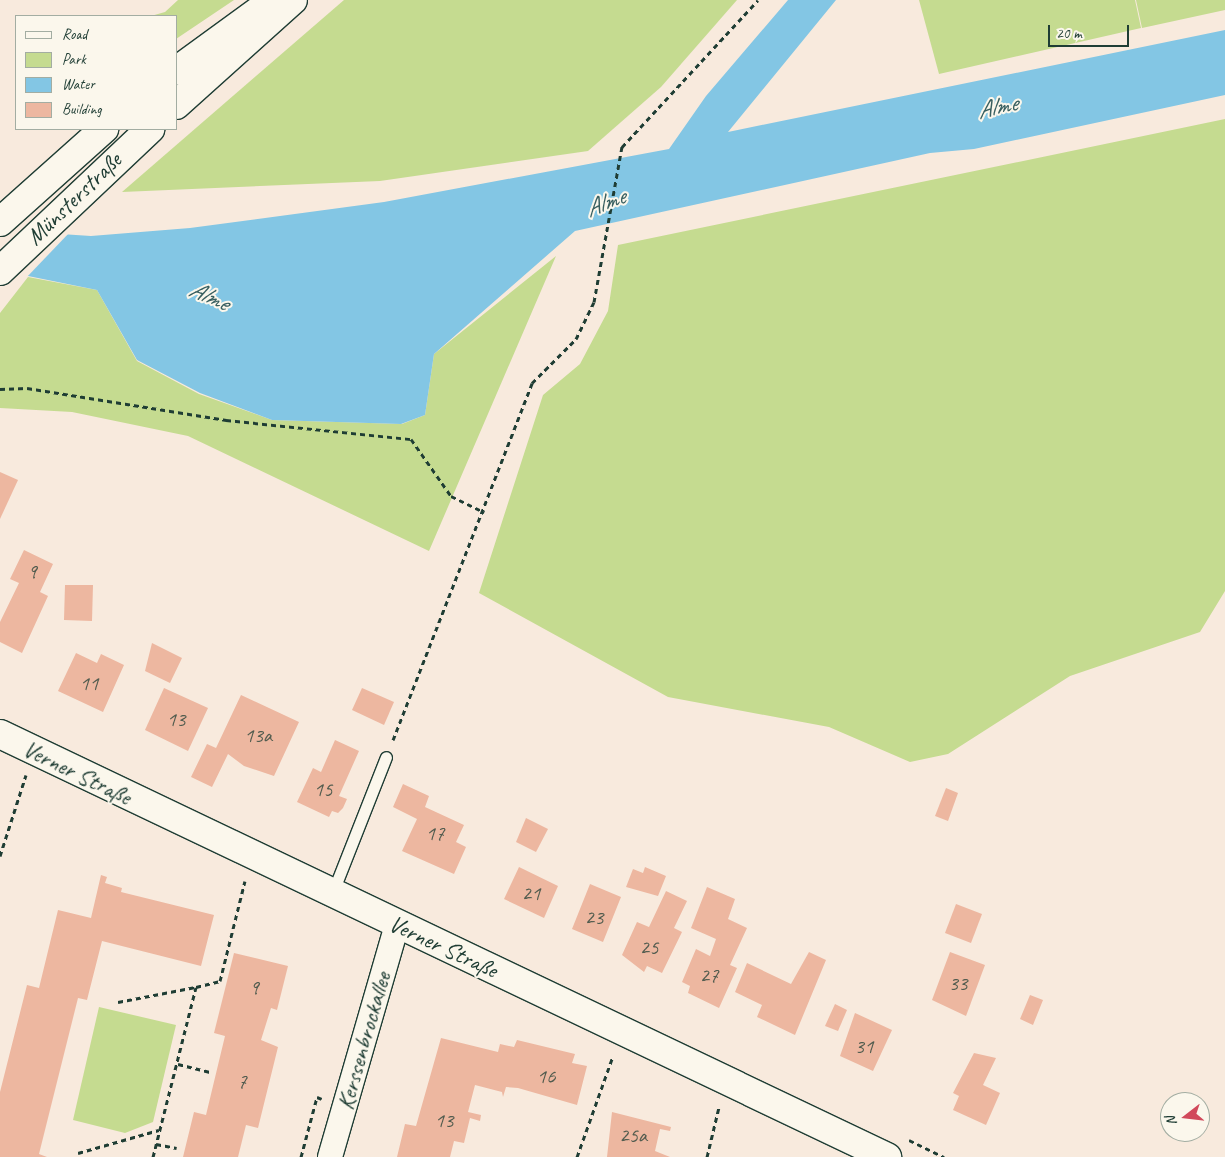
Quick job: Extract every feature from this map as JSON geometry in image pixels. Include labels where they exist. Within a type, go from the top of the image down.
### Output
[{"type":"main road","points":[[178,70],[275,0]]},
{"type":"main road","points":[[180,102],[293,0]]},
{"type":"main road","name":"Münsterstraße","points":[[0,222],[103,130]]},
{"type":"main road","name":"Münsterstraße","points":[[0,271],[149,130]]},
{"type":"main road","name":"Verner Straße","points":[[0,734],[251,856],[888,1157]]},
{"type":"street","name":"Kerssenbrockallee","points":[[330,1157],[397,925]]},
{"type":"lane","points":[[332,894],[386,757]]},
{"type":"path","points":[[386,757],[484,512],[493,474],[532,383],[576,339],[594,302],[607,250],[622,147],[758,0]]},
{"type":"path","points":[[0,389],[27,388],[226,420],[411,439],[451,496],[484,512]]},
{"type":"path","points":[[0,856],[27,770]]},
{"type":"path","points":[[118,1002],[220,981],[251,856]]},
{"type":"path","points":[[153,1157],[196,987]]},
{"type":"path","points":[[577,1157],[622,1031]]},
{"type":"path","points":[[178,1064],[211,1072]]},
{"type":"path","points":[[706,1157],[726,1081]]},
{"type":"path","points":[[78,1153],[160,1130]]},
{"type":"path","points":[[156,1144],[177,1148]]},
{"type":"green space","points":[[178,0],[234,0],[178,38],[178,15],[154,15],[165,12]]},
{"type":"green space","points":[[344,0],[737,0],[661,87],[588,151],[380,181],[122,192]]},
{"type":"green space","points":[[919,0],[1135,0],[1141,28],[939,74]]},
{"type":"green space","points":[[1136,0],[1225,0],[1225,10],[1142,28]]},
{"type":"green space","points":[[1225,119],[1225,591],[1200,632],[1070,676],[948,754],[910,762],[829,727],[668,697],[479,593],[543,395],[580,364],[608,311],[618,245]]},
{"type":"green space","points":[[556,256],[429,551],[188,436],[72,412],[0,408],[0,313],[28,277],[97,290],[137,361],[199,394],[272,420],[402,424],[425,415],[434,354]]},
{"type":"green space","points":[[99,1007],[176,1025],[153,1122],[125,1133],[73,1120]]},
{"type":"water","name":"Alme","points":[[788,0],[836,0],[728,132],[1225,30],[1225,95],[974,149],[930,153],[575,231],[434,354],[425,415],[401,424],[272,420],[200,393],[137,360],[97,290],[28,276],[0,281],[0,230],[91,236],[190,228],[384,202],[669,149],[706,96]]},
{"type":"pier","points":[[0,227],[70,232],[25,279],[0,283]]},
{"type":"building","points":[[0,472],[18,480],[0,519]]},
{"type":"building","points":[[24,550],[53,564],[40,592],[48,596],[22,653],[0,642],[0,622],[19,583],[10,579]]},
{"type":"building","points":[[65,585],[93,585],[92,621],[64,620]]},
{"type":"building","points":[[152,643],[182,658],[170,683],[145,671]]},
{"type":"building","points":[[76,653],[97,663],[101,654],[124,665],[103,712],[58,691]]},
{"type":"building","points":[[164,688],[208,708],[188,751],[145,730]]},
{"type":"building","points":[[362,688],[394,702],[384,725],[352,710]]},
{"type":"building","points":[[241,695],[299,722],[274,776],[244,766],[228,754],[212,787],[191,777],[207,744],[216,748]]},
{"type":"building","points":[[335,740],[359,751],[339,796],[347,799],[343,808],[338,813],[332,811],[329,817],[297,802],[313,768],[321,772]]},
{"type":"building","points":[[403,784],[429,796],[425,807],[464,825],[456,842],[466,847],[454,874],[402,851],[417,819],[393,807]]},
{"type":"building","points":[[946,788],[958,793],[948,821],[935,816]]},
{"type":"building","points":[[526,818],[548,829],[536,852],[516,842]]},
{"type":"building","points":[[519,867],[558,886],[544,918],[504,899]]},
{"type":"building","points":[[645,867],[666,876],[658,896],[626,887],[633,869],[643,873]]},
{"type":"building","points":[[101,875],[107,877],[105,883],[122,888],[121,892],[214,915],[201,966],[102,941],[87,1000],[78,998],[39,1154],[47,1157],[0,1157],[0,1092],[27,985],[39,988],[58,910],[91,918]]},
{"type":"building","points":[[590,884],[621,897],[603,942],[572,929]]},
{"type":"building","points":[[707,887],[735,899],[728,919],[747,928],[730,965],[737,968],[719,1008],[688,993],[690,986],[682,982],[696,949],[710,956],[716,939],[691,928]]},
{"type":"building","points":[[666,891],[687,901],[674,928],[682,932],[662,973],[647,966],[644,972],[622,955],[637,922],[649,927]]},
{"type":"building","points":[[956,904],[982,914],[971,943],[945,933]]},
{"type":"building","points":[[809,952],[826,960],[795,1035],[757,1017],[762,1005],[735,992],[747,963],[791,984]]},
{"type":"building","points":[[950,952],[985,965],[966,1016],[932,1000]]},
{"type":"building","points":[[234,953],[288,966],[277,1010],[271,1008],[261,1040],[278,1047],[258,1128],[246,1125],[238,1157],[183,1157],[194,1112],[206,1115],[225,1036],[214,1033]]},
{"type":"building","points":[[1030,995],[1043,1000],[1033,1025],[1020,1019]]},
{"type":"building","points":[[835,1004],[847,1010],[838,1031],[825,1026]]},
{"type":"building","points":[[855,1013],[892,1030],[873,1071],[840,1056]]},
{"type":"building","points":[[441,1038],[498,1052],[500,1044],[514,1047],[517,1040],[575,1054],[572,1063],[587,1066],[577,1105],[518,1088],[506,1087],[503,1097],[502,1092],[475,1085],[468,1112],[481,1115],[480,1121],[470,1118],[464,1143],[454,1141],[450,1157],[397,1157],[405,1124],[416,1126]]},
{"type":"building","points":[[974,1053],[996,1058],[983,1085],[1000,1093],[986,1125],[953,1110],[959,1096],[953,1093]]},
{"type":"building","points":[[612,1112],[671,1127],[670,1131],[660,1129],[655,1151],[670,1157],[607,1157]]}]
